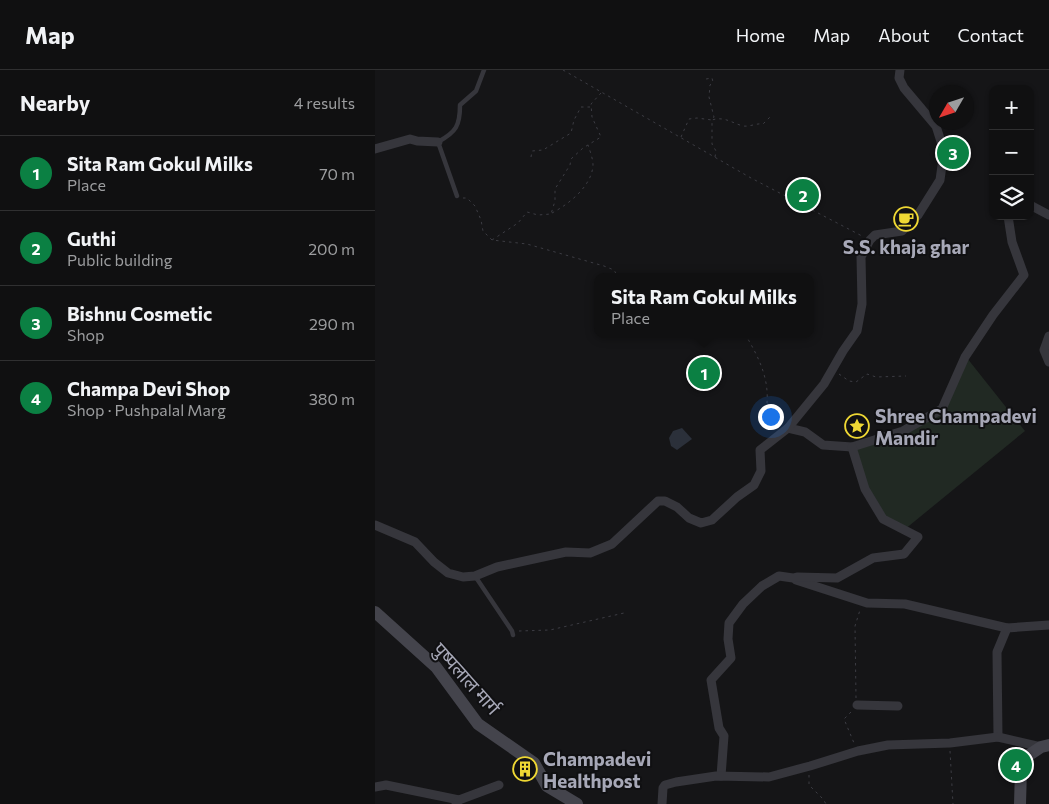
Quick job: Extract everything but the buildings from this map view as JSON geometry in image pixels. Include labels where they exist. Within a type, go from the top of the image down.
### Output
[{"type":"street","points":[[375,525],[415,542],[448,573],[463,578],[475,576],[497,567],[566,552],[589,553],[612,544],[658,501],[665,501],[677,507],[689,518],[701,523],[712,520],[754,485],[761,471],[760,450],[788,428],[824,384],[857,330],[862,304],[861,257],[870,240],[875,234],[902,231],[918,215],[940,180],[944,151],[936,126],[904,88],[899,78],[900,70]]},
{"type":"street","points":[[375,149],[410,139],[438,142]]},
{"type":"street","points":[[1034,207],[1049,215]]},
{"type":"street","points":[[788,428],[805,432],[823,445],[852,447],[903,431],[942,409],[965,357],[993,315],[1024,274],[1012,242],[1009,220]]},
{"type":"street","points":[[1049,336],[1044,350],[1049,362]]},
{"type":"street","points":[[793,578],[837,578],[873,558],[904,554],[918,537],[883,518],[865,490],[852,447]]},
{"type":"street","points":[[721,776],[724,736],[719,728],[711,680],[731,658],[727,630],[729,624],[743,604],[762,586],[779,576],[793,578],[867,603],[905,604],[1007,628],[1049,625]]},
{"type":"street","name":"पुष्पलाल मार्ग","points":[[375,612],[436,668],[479,724],[534,763],[547,786],[577,804]]},
{"type":"street","points":[[998,738],[997,652],[1007,628]]},
{"type":"street","points":[[857,705],[898,706]]},
{"type":"street","points":[[662,804],[663,788],[665,785],[694,778],[721,776],[769,777],[858,751],[888,745],[950,743],[998,738],[1045,746]]},
{"type":"street","points":[[1020,804],[1023,759],[1045,746]]},
{"type":"street","points":[[375,787],[386,785],[457,802],[499,785]]},
{"type":"lane","points":[[457,196],[438,142],[452,134],[460,120],[460,105],[476,91],[484,70]]},
{"type":"lane","points":[[475,576],[513,633]]},
{"type":"path","points":[[563,70],[715,157],[870,240]]},
{"type":"path","points":[[713,74],[709,97],[714,117],[712,120],[712,144],[716,151],[715,157]]},
{"type":"path","points":[[706,79],[712,78]]},
{"type":"path","points":[[551,214],[555,201],[555,189],[570,165],[571,159],[588,144],[601,136],[593,117],[591,104],[601,92]]},
{"type":"path","points":[[531,157],[533,151],[543,150],[571,132],[574,120],[581,107],[592,107]]},
{"type":"path","points":[[681,138],[689,119],[712,120],[718,118],[744,126],[751,126],[755,123],[763,124],[771,116]]},
{"type":"path","points":[[492,240],[518,223],[527,212],[538,215],[551,214],[567,205],[581,191],[593,165],[588,144]]},
{"type":"path","points":[[457,196],[457,198],[467,198],[475,206],[483,231],[492,240],[527,244],[604,266],[614,270],[616,273]]},
{"type":"path","points":[[747,338],[758,355],[765,376],[768,393],[767,403],[788,428]]},
{"type":"path","points":[[832,369],[849,381],[856,382],[867,374],[876,378],[906,376]]},
{"type":"path","points":[[858,751],[845,719],[857,705],[855,626],[861,607],[867,603]]},
{"type":"path","points":[[513,633],[550,630],[624,613]]},
{"type":"path","points":[[950,743],[953,804]]},
{"type":"path","points":[[810,766],[809,784],[823,798],[826,804]]},
{"type":"shaded area","points":[[967,358],[1025,431],[904,530],[885,516],[868,489],[852,447],[943,412]]},
{"type":"shaded area","points":[[682,428],[692,439],[677,450],[671,446],[669,438],[673,431]]},
{"type":"place","name":"Bishnu Cosmetic","points":[[953,153]]},
{"type":"place","name":"Guthi","points":[[803,195]]},
{"type":"place","name":"S.S. khaja ghar","points":[[906,219]]},
{"type":"place","name":"Sita Ram Gokul Milks","points":[[704,373]]},
{"type":"place","name":"Shree Champadevi Mandir","points":[[857,426]]},
{"type":"place","name":"Champa Devi Shop","points":[[1016,765]]},
{"type":"place","name":"Champadevi Healthpost","points":[[525,769]]}]
